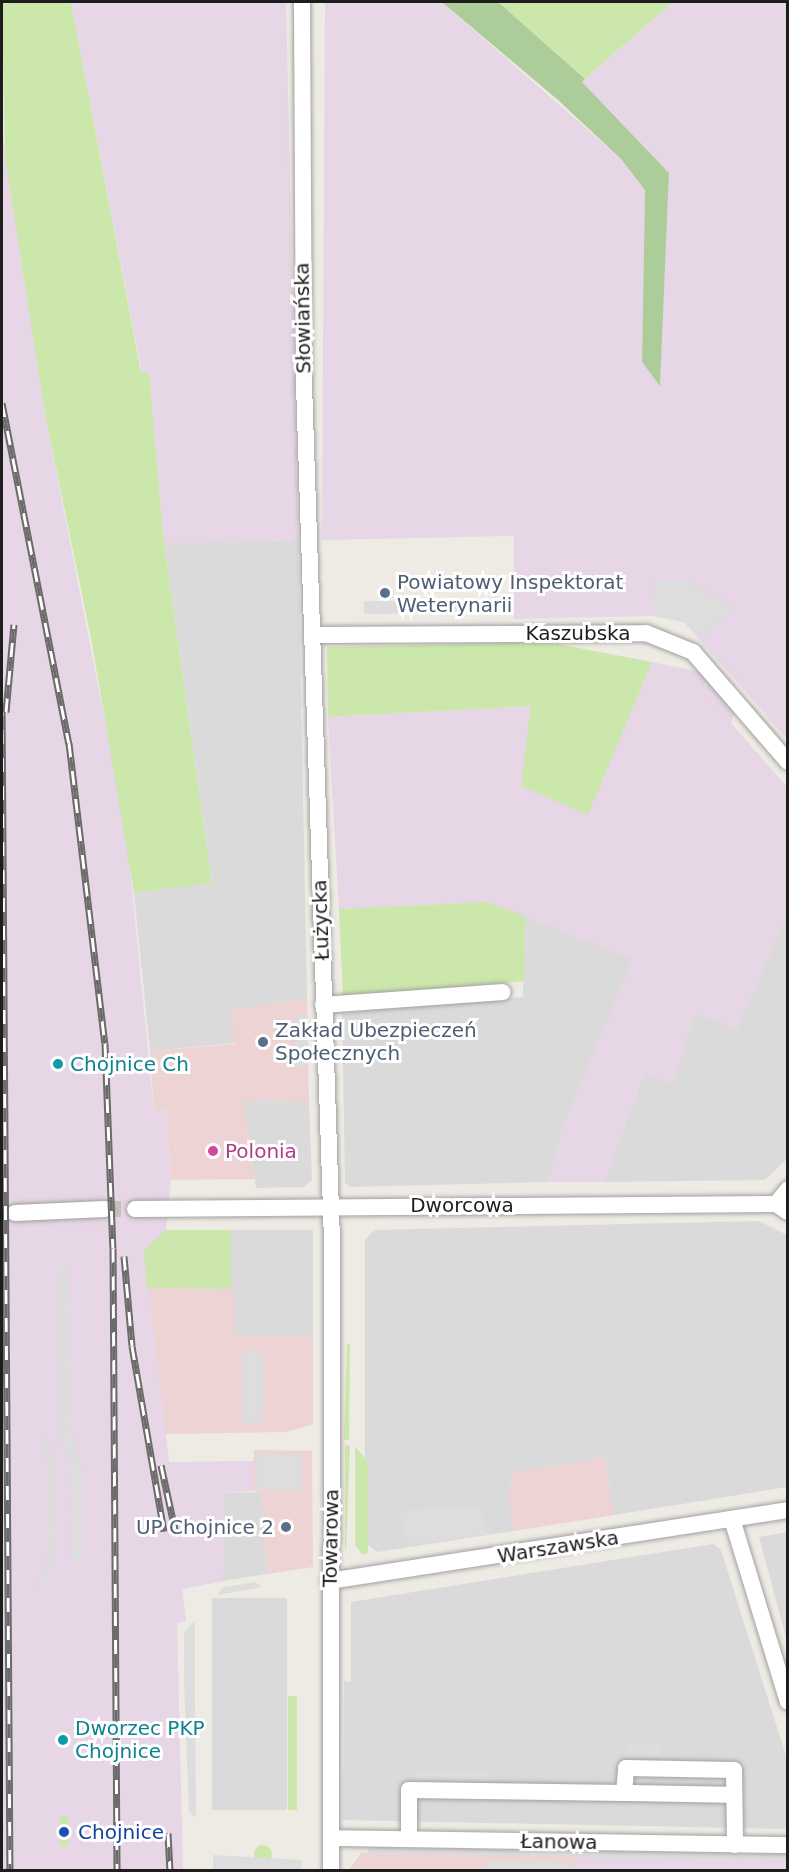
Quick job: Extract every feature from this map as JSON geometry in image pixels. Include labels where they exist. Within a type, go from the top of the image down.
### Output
[{"type":"street","name":"Słowiańska","points":[[302,2],[304,384],[313,634]]},
{"type":"street","name":"Kaszubska","points":[[313,634],[646,633],[693,651],[788,762]]},
{"type":"street","name":"Łużycka","points":[[313,634],[330,1206]]},
{"type":"street","points":[[323,1005],[503,992]]},
{"type":"street","points":[[782,1208],[788,1189]]},
{"type":"street","name":"Dworcowa","points":[[135,1209],[330,1206],[782,1208]]},
{"type":"street","name":"Towarowa","points":[[330,1206],[329,1581],[332,1870]]},
{"type":"street","points":[[15,1214],[105,1209]]},
{"type":"street","name":"Warszawska","points":[[329,1581],[788,1510]]},
{"type":"street","points":[[732,1519],[788,1702]]},
{"type":"street","points":[[624,1793],[626,1768],[734,1770],[735,1845]]},
{"type":"street","points":[[409,1839],[409,1790],[734,1795]]},
{"type":"street","name":"Łanowa","points":[[331,1838],[788,1845]]},
{"type":"shaded area","points":[[71,2],[286,2],[298,540],[164,543],[149,372],[142,373]]},
{"type":"shaded area","points":[[325,2],[442,2],[621,159],[645,190],[642,362],[660,385],[669,173],[582,82],[673,2],[787,2],[787,739],[684,622],[653,616],[514,619],[514,536],[322,540]]},
{"type":"shaded area","points":[[2,130],[45,414],[126,829],[154,1111],[166,1107],[171,1180],[166,1230],[145,1250],[169,1462],[254,1461],[253,1491],[224,1493],[223,1581],[182,1589],[186,1621],[177,1623],[183,1870],[2,1870]]},
{"type":"shaded area","points":[[298,540],[307,998],[231,1010],[235,1043],[150,1051],[134,893],[212,882],[164,543]]},
{"type":"shaded area","points":[[654,580],[687,580],[734,608],[702,637],[684,622],[653,616]]},
{"type":"shaded area","points":[[420,600],[458,600],[458,612],[420,612]]},
{"type":"shaded area","points":[[364,601],[404,601],[404,614],[364,614]]},
{"type":"shaded area","points":[[652,662],[700,672],[734,713],[731,723],[787,787],[787,914],[737,1030],[695,1013],[673,1084],[645,1072],[604,1182],[549,1182],[562,1130],[632,959],[486,902],[339,909],[328,717],[532,706],[587,815]]},
{"type":"shaded area","points":[[787,914],[787,1159],[765,1180],[604,1182],[645,1072],[673,1083],[695,1013],[737,1029]]},
{"type":"shaded area","points":[[525,916],[633,959],[562,1130],[549,1182],[350,1187],[345,1183],[342,1013],[523,997]]},
{"type":"shaded area","points":[[307,998],[309,1101],[244,1100],[255,1179],[171,1180],[166,1107],[154,1112],[150,1051],[235,1044],[230,1010]]},
{"type":"shaded area","points":[[296,1014],[307,1014],[307,1067],[296,1067]]},
{"type":"shaded area","points":[[243,1100],[309,1101],[312,1180],[304,1187],[256,1188]]},
{"type":"shaded area","points":[[759,1221],[787,1235],[787,1487],[614,1515],[605,1457],[514,1472],[508,1493],[514,1531],[377,1552],[365,1542],[365,1240],[374,1230]]},
{"type":"shaded area","points":[[230,1230],[313,1230],[313,1335],[230,1335]]},
{"type":"shaded area","points":[[57,1268],[68,1268],[71,1428],[82,1467],[82,1561],[72,1561],[71,1468],[59,1430]]},
{"type":"shaded area","points":[[147,1288],[234,1289],[236,1335],[313,1335],[313,1424],[287,1432],[164,1434]]},
{"type":"shaded area","points":[[242,1351],[263,1351],[263,1423],[242,1423]]},
{"type":"shaded area","points":[[45,1436],[55,1465],[56,1549],[51,1569],[37,1586],[50,1550],[48,1464],[41,1445]]},
{"type":"shaded area","points":[[254,1450],[312,1451],[313,1567],[267,1574],[261,1492],[253,1491]]},
{"type":"shaded area","points":[[257,1454],[302,1454],[302,1490],[257,1490]]},
{"type":"shaded area","points":[[605,1457],[614,1515],[514,1531],[508,1493],[514,1472]]},
{"type":"shaded area","points":[[261,1492],[267,1574],[223,1581],[224,1493]]},
{"type":"shaded area","points":[[477,1506],[490,1534],[409,1545],[399,1511]]},
{"type":"shaded area","points":[[788,1533],[787,1641],[759,1537]]},
{"type":"shaded area","points":[[713,1544],[721,1550],[787,1759],[787,1829],[343,1820],[344,1681],[351,1682],[351,1602]]},
{"type":"shaded area","points":[[254,1582],[263,1587],[217,1595],[224,1587]]},
{"type":"shaded area","points":[[212,1598],[287,1598],[287,1810],[212,1810]]},
{"type":"shaded area","points":[[195,1620],[196,1818],[189,1811],[184,1684],[184,1632]]},
{"type":"shaded area","points":[[626,1745],[661,1745],[661,1756],[626,1756]]},
{"type":"shaded area","points":[[415,1771],[487,1771],[487,1782],[415,1782]]},
{"type":"shaded area","points":[[368,1847],[787,1854],[787,1860],[368,1853]]},
{"type":"shaded area","points":[[361,1853],[576,1856],[576,1870],[349,1870]]},
{"type":"shaded area","points":[[213,1855],[302,1860],[301,1870],[213,1870]]},
{"type":"shaded area","points":[[576,1856],[787,1860],[787,1870],[576,1870]]},
{"type":"shaded area","points":[[487,1861],[574,1863],[574,1870],[487,1870]]},
{"type":"green space","points":[[2,2],[71,2],[141,372],[149,372],[164,543],[212,883],[134,893],[92,643],[45,414],[5,156]]},
{"type":"green space","points":[[442,2],[498,2],[585,79],[582,82],[669,173],[660,386],[642,362],[645,190],[621,159],[558,100]]},
{"type":"green space","points":[[498,2],[673,2],[585,79]]},
{"type":"green space","points":[[547,642],[652,662],[588,815],[521,786],[531,706],[328,717],[327,647]]},
{"type":"green space","points":[[486,902],[525,916],[524,981],[343,998],[339,909]]},
{"type":"green space","points":[[166,1230],[230,1230],[231,1289],[147,1288],[144,1250]]},
{"type":"green space","points":[[347,1343],[350,1344],[349,1440],[344,1440]]},
{"type":"green space","points":[[345,1444],[350,1446],[346,1551],[345,1549]]},
{"type":"green space","points":[[355,1446],[368,1462],[368,1553],[363,1555],[355,1545]]},
{"type":"green space","points":[[288,1696],[297,1696],[297,1810],[288,1810]]},
{"type":"green space","points":[[60,1816],[68,1816],[68,1846],[60,1846]]},
{"type":"green space","points":[[263,1845],[269,1848],[272,1854],[269,1860],[263,1863],[257,1860],[254,1854],[257,1848]]},
{"type":"tunnel","points":[[105,1209],[135,1209]]},
{"type":"tunnel","points":[[2,1214],[15,1213]]},
{"type":"railway","points":[[2,403],[69,743],[105,1043],[113,1248],[117,1870]]},
{"type":"railway","points":[[6,712],[14,624]]},
{"type":"railway","points":[[2,702],[10,1870]]},
{"type":"railway","points":[[124,1256],[132,1346],[164,1531]]},
{"type":"railway","points":[[161,1465],[175,1529]]},
{"type":"railway","points":[[168,1833],[170,1870]]},
{"type":"place","name":"Powiatowy Inspektorat Weterynarii","points":[[385,593]]},
{"type":"place","name":"Zakład Ubezpieczeń Społecznych","points":[[263,1042]]},
{"type":"place","name":"Chojnice Ch","points":[[58,1064]]},
{"type":"place","name":"Polonia","points":[[213,1151]]},
{"type":"place","name":"UP Chojnice 2","points":[[286,1527]]},
{"type":"place","name":"Dworzec PKP Chojnice","points":[[63,1740]]},
{"type":"place","name":"Chojnice","points":[[64,1832]]}]
